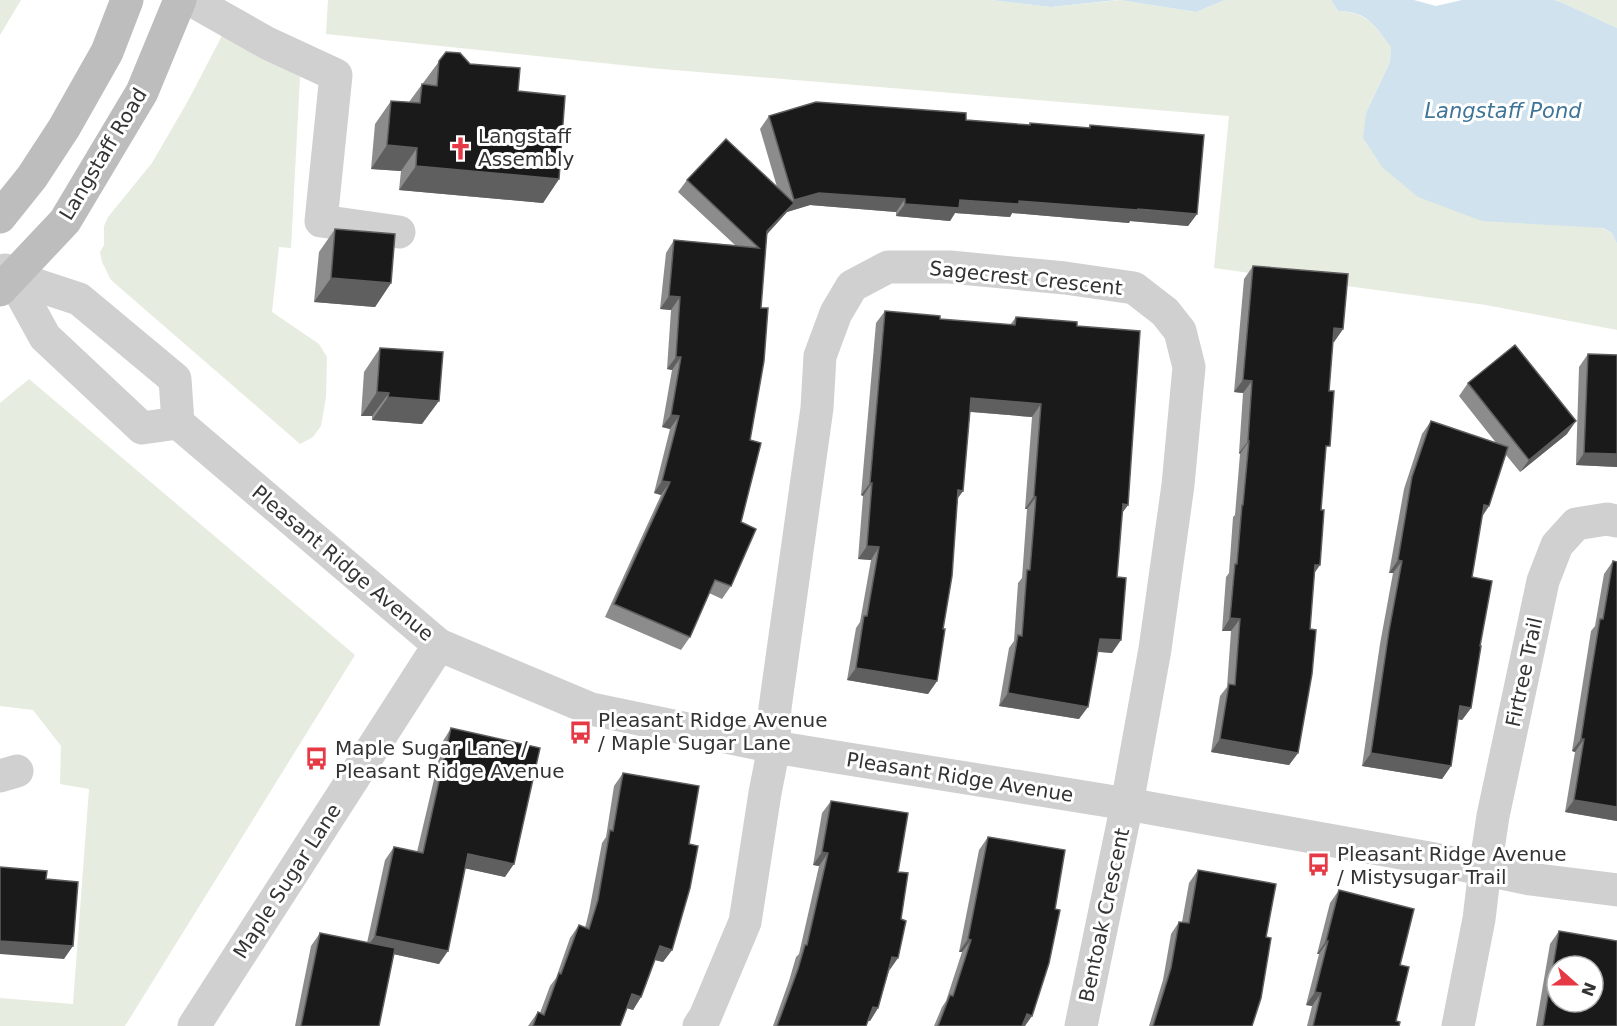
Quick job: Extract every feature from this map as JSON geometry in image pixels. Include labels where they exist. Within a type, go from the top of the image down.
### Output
[{"type":"main road","points":[[0,217],[32,177],[64,128],[107,52],[127,0]]},
{"type":"main road","name":"Langstaff Road","points":[[4,277],[65,221],[142,92],[180,0]]},
{"type":"street","points":[[191,0],[267,43],[336,75],[321,220],[399,232]]},
{"type":"street","name":"Sagecrest Crescent","points":[[774,747],[775,708],[815,420],[820,356],[836,313],[852,286],[888,267],[950,267],[1065,278],[1134,288],[1165,312],[1180,331],[1189,367],[1178,485],[1155,649],[1128,804]]},
{"type":"street","points":[[4,277],[79,299],[175,379],[178,423],[142,428],[45,337],[4,277]]},
{"type":"street","name":"Pleasant Ridge Avenue","points":[[178,423],[439,645],[591,709],[774,747],[1128,804],[1530,879],[1617,890]]},
{"type":"street","name":"Firtree Trail","points":[[1458,1026],[1479,919],[1493,816],[1543,580],[1557,545],[1576,524],[1607,519],[1617,521]]},
{"type":"street","name":"Maple Sugar Lane","points":[[194,1026],[439,645]]},
{"type":"street","points":[[699,1026],[705,1017],[745,922],[774,747]]},
{"type":"street","name":"Bentoak Crescent","points":[[1081,1026],[1128,804]]},
{"type":"shaded area","points":[[0,0],[21,0],[0,35]]},
{"type":"shaded area","points":[[328,0],[991,0],[1051,7],[1120,0],[1196,12],[1225,0],[1331,0],[1338,11],[1363,17],[1391,47],[1390,62],[1366,113],[1612,233],[1617,244],[1617,330],[1486,305],[1214,268],[1229,116],[650,68],[326,34]]},
{"type":"shaded area","points":[[1554,0],[1617,0],[1617,28],[1563,3]]},
{"type":"shaded area","points":[[226,28],[300,77],[291,248],[279,247],[272,312],[319,344],[327,357],[326,397],[321,426],[313,437],[300,444],[111,280],[100,252],[104,245],[104,226],[108,217],[152,163]]},
{"type":"shaded area","points":[[29,379],[355,655],[125,1026],[0,1026],[0,998],[73,1004],[89,789],[60,784],[61,746],[33,710],[0,706],[0,403]]},
{"type":"water","points":[[991,0],[1117,0],[1051,7]]},
{"type":"water","points":[[1120,0],[1225,0],[1196,12]]},
{"type":"water","name":"Langstaff Pond","points":[[1331,0],[1414,0],[1436,6],[1462,0],[1554,0],[1617,28],[1617,244],[1612,233],[1603,228],[1482,221],[1418,197],[1383,168],[1363,138],[1366,113],[1390,62],[1391,47],[1369,21],[1356,14],[1338,11]]},
{"type":"building","name":"Langstaff Assembly","points":[[446,52],[460,53],[470,64],[520,68],[518,91],[565,96],[559,179],[416,166],[417,148],[387,145],[391,101],[420,103],[422,84],[437,86],[439,61]]},
{"type":"building","points":[[816,102],[966,113],[966,120],[1090,128],[1090,125],[1204,135],[1197,214],[1019,201],[1019,204],[960,200],[959,208],[905,204],[905,199],[819,193],[794,200],[769,116]]},
{"type":"building","points":[[726,139],[794,203],[767,231],[761,308],[768,308],[764,361],[750,440],[761,443],[741,522],[756,529],[731,586],[715,580],[690,637],[614,604],[670,482],[662,481],[679,416],[671,415],[681,357],[676,357],[680,297],[669,296],[674,240],[759,248],[687,180]]},
{"type":"building","points":[[335,229],[395,234],[391,283],[331,278]]},
{"type":"building","points":[[1253,266],[1348,274],[1343,329],[1334,328],[1329,391],[1334,391],[1330,446],[1326,446],[1320,565],[1315,565],[1310,629],[1316,630],[1312,674],[1298,753],[1220,739],[1229,684],[1235,685],[1240,619],[1230,618],[1249,441],[1252,381],[1243,380]]},
{"type":"building","points":[[885,311],[940,316],[940,319],[1015,325],[1016,317],[1077,322],[1077,326],[1140,331],[1128,505],[1123,504],[1117,577],[1126,578],[1121,640],[1100,639],[1088,707],[1008,693],[1018,635],[1022,636],[1027,570],[1030,570],[1041,404],[971,398],[963,491],[958,490],[952,576],[937,681],[856,668],[864,616],[867,616],[879,547],[867,546],[872,483],[870,483]]},
{"type":"building","points":[[1515,345],[1576,421],[1529,460],[1468,383]]},
{"type":"building","points":[[380,348],[443,352],[439,401],[388,397],[389,393],[377,392]]},
{"type":"building","points":[[1588,354],[1617,355],[1617,454],[1584,453]]},
{"type":"building","points":[[1431,421],[1508,447],[1489,506],[1484,505],[1472,577],[1492,581],[1471,708],[1460,706],[1451,766],[1371,753],[1402,561],[1398,560],[1412,477]]},
{"type":"building","points":[[1613,561],[1617,562],[1617,807],[1574,800],[1584,739],[1581,739],[1590,680]]},
{"type":"building","points":[[451,728],[540,748],[514,864],[468,854],[448,951],[375,936],[394,847],[423,853]]},
{"type":"building","points":[[623,773],[699,786],[689,844],[698,846],[690,888],[672,950],[660,946],[641,997],[632,994],[620,1026],[533,1026],[538,1012],[544,1015],[579,925],[589,929],[598,900]]},
{"type":"building","points":[[831,801],[908,813],[898,872],[908,873],[901,919],[906,921],[898,958],[892,957],[878,1008],[873,1007],[866,1026],[777,1026],[805,945],[807,945],[828,853],[822,852]]},
{"type":"building","points":[[988,837],[1065,850],[1055,909],[1060,910],[1049,963],[1032,1016],[1027,1014],[1022,1026],[938,1026],[950,995],[953,996],[971,940],[968,939]]},
{"type":"building","points":[[0,867],[47,871],[46,879],[78,882],[73,946],[0,941]]},
{"type":"building","points":[[1198,870],[1276,884],[1266,937],[1271,938],[1261,998],[1252,1026],[1153,1026],[1171,968],[1179,922],[1189,923]]},
{"type":"building","points":[[1339,890],[1414,909],[1400,965],[1409,967],[1396,1021],[1400,1022],[1399,1026],[1313,1026],[1321,993],[1315,992]]},
{"type":"building","points":[[1559,931],[1617,941],[1617,1026],[1543,1026],[1545,1014],[1605,1014],[1605,954],[1555,954]]},
{"type":"building","points":[[320,933],[395,948],[379,1026],[301,1026]]},
{"type":"place","name":"Langstaff Assembly","points":[[460,148]]},
{"type":"place","name":"Pleasant Ridge Avenue / Maple Sugar Lane","points":[[580,732]]},
{"type":"place","name":"Maple Sugar Lane / Pleasant Ridge Avenue","points":[[317,759]]},
{"type":"place","name":"Pleasant Ridge Avenue / Mistysugar Trail","points":[[1319,865]]}]
